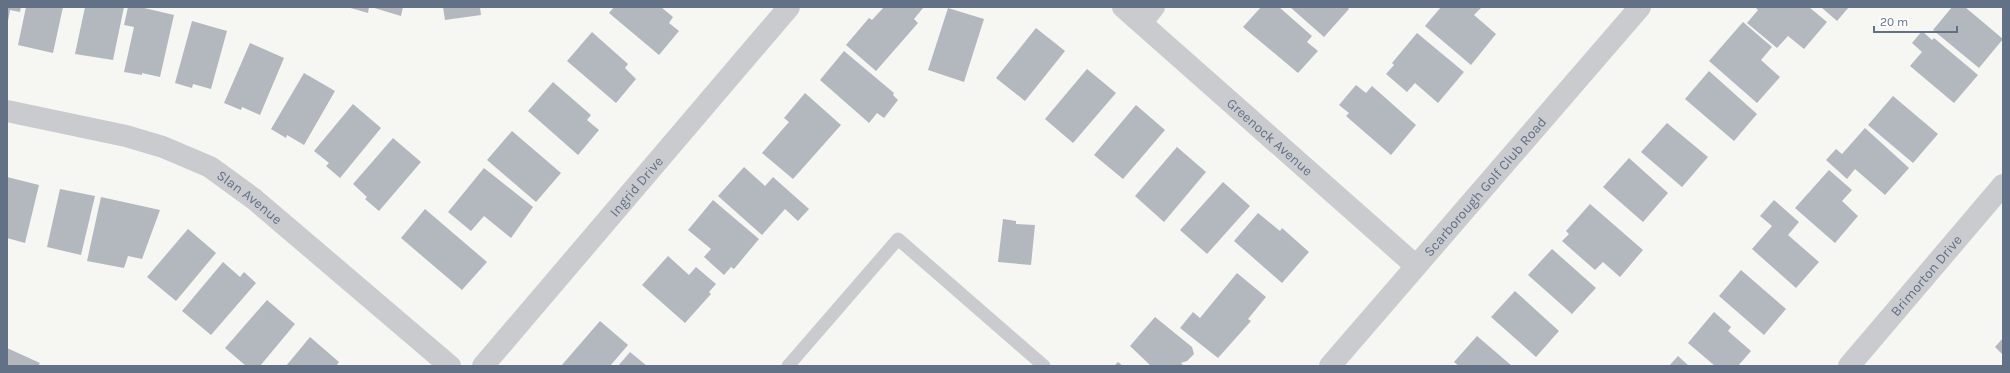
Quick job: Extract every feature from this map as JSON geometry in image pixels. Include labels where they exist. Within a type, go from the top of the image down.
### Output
[{"type":"street","name":"Ingrid Drive","points":[[483,366],[789,7]]},
{"type":"street","name":"Greenock Avenue","points":[[1123,7],[1148,14],[1416,266]]},
{"type":"street","name":"Scarborough Golf Club Road","points":[[1330,366],[1640,7]]},
{"type":"street","name":"Slan Avenue","points":[[7,111],[126,136],[169,149],[210,166],[254,199],[450,366]]},
{"type":"street","name":"Brimorton Drive","points":[[1849,366],[2003,185]]},
{"type":"lane","points":[[788,366],[898,239],[1044,366]]},
{"type":"building","points":[[7,7],[21,7],[20,12],[10,10],[8,21]]},
{"type":"building","points":[[26,7],[63,7],[53,53],[18,45]]},
{"type":"building","points":[[85,7],[124,7],[113,60],[75,54]]},
{"type":"building","points":[[128,7],[140,7],[174,15],[160,77],[142,73],[142,75],[124,72],[134,27],[124,25]]},
{"type":"building","points":[[347,7],[369,7],[368,13]]},
{"type":"building","points":[[371,7],[403,7],[401,16]]},
{"type":"building","points":[[443,7],[480,7],[481,15],[445,20]]},
{"type":"building","points":[[614,7],[661,7],[673,17],[669,23],[679,31],[659,55],[609,13]]},
{"type":"building","points":[[884,7],[923,8],[914,19],[918,23],[876,71],[846,45],[869,18],[872,20]]},
{"type":"building","points":[[1261,7],[1279,7],[1312,36],[1307,42],[1318,51],[1298,73],[1243,27]]},
{"type":"building","points":[[1290,7],[1347,7],[1349,9],[1324,37]]},
{"type":"building","points":[[1441,7],[1482,7],[1474,15],[1496,34],[1471,65],[1425,26]]},
{"type":"building","points":[[1755,7],[1809,7],[1827,22],[1804,49],[1788,36],[1777,48],[1747,23],[1758,10]]},
{"type":"building","points":[[1821,7],[1849,7],[1837,21]]},
{"type":"building","points":[[1952,7],[1965,7],[2003,39],[1979,68],[1933,30]]},
{"type":"building","points":[[948,8],[984,19],[964,82],[928,70]]},
{"type":"building","points":[[192,21],[227,31],[211,89],[193,84],[192,88],[175,83]]},
{"type":"building","points":[[1743,22],[1772,47],[1761,60],[1780,77],[1757,103],[1709,61]]},
{"type":"building","points":[[1036,28],[1065,51],[1025,101],[996,78]]},
{"type":"building","points":[[1922,31],[1932,40],[1934,38],[1978,75],[1954,103],[1910,66],[1922,52],[1912,43]]},
{"type":"building","points":[[592,32],[628,64],[625,68],[636,79],[616,103],[567,61]]},
{"type":"building","points":[[1417,33],[1464,72],[1438,103],[1415,83],[1407,92],[1386,74],[1394,65],[1392,63]]},
{"type":"building","points":[[250,43],[284,58],[260,115],[242,107],[241,110],[224,103]]},
{"type":"building","points":[[844,51],[894,93],[893,95],[898,100],[884,118],[877,113],[869,123],[820,80]]},
{"type":"building","points":[[1087,69],[1116,93],[1073,143],[1045,119]]},
{"type":"building","points":[[1709,71],[1757,114],[1734,141],[1685,99]]},
{"type":"building","points":[[304,73],[335,91],[304,145],[287,135],[286,138],[271,129]]},
{"type":"building","points":[[553,82],[591,115],[587,120],[599,130],[578,155],[528,111]]},
{"type":"building","points":[[1356,85],[1366,93],[1372,86],[1416,125],[1391,155],[1346,116],[1349,113],[1339,105]]},
{"type":"building","points":[[805,93],[841,125],[793,179],[762,153],[789,122],[784,118]]},
{"type":"building","points":[[1893,96],[1938,134],[1913,163],[1868,125]]},
{"type":"building","points":[[353,104],[381,128],[340,178],[326,166],[329,163],[314,151]]},
{"type":"building","points":[[1136,105],[1165,130],[1123,179],[1094,155]]},
{"type":"building","points":[[1667,123],[1708,157],[1682,187],[1641,152]]},
{"type":"building","points":[[1865,128],[1909,168],[1885,195],[1855,169],[1847,179],[1826,160],[1836,149],[1842,154]]},
{"type":"building","points":[[512,131],[561,173],[536,202],[487,160]]},
{"type":"building","points":[[393,138],[421,162],[379,211],[365,199],[367,197],[353,184]]},
{"type":"building","points":[[1177,147],[1206,172],[1164,222],[1135,196]]},
{"type":"building","points":[[1629,158],[1668,193],[1643,222],[1603,187]]},
{"type":"building","points":[[744,167],[765,186],[773,177],[809,209],[798,221],[785,209],[762,235],[718,196]]},
{"type":"building","points":[[484,168],[533,207],[511,238],[484,216],[471,231],[448,212]]},
{"type":"building","points":[[1829,170],[1852,190],[1842,201],[1858,216],[1835,243],[1795,208]]},
{"type":"building","points":[[7,177],[39,185],[25,243],[7,238]]},
{"type":"building","points":[[1223,182],[1250,206],[1207,254],[1180,230]]},
{"type":"building","points":[[60,189],[95,196],[81,255],[47,247]]},
{"type":"building","points":[[101,197],[160,210],[142,259],[128,256],[124,268],[87,261]]},
{"type":"building","points":[[713,200],[759,239],[734,269],[731,267],[724,275],[704,257],[711,249],[688,230]]},
{"type":"building","points":[[1774,200],[1799,222],[1788,235],[1819,262],[1796,288],[1752,249],[1772,226],[1760,216]]},
{"type":"building","points":[[1590,204],[1643,250],[1620,277],[1603,262],[1595,270],[1562,241],[1569,234],[1566,231]]},
{"type":"building","points":[[425,209],[487,262],[462,290],[401,238]]},
{"type":"building","points":[[1258,213],[1280,231],[1282,228],[1309,252],[1282,283],[1234,241]]},
{"type":"building","points":[[1003,219],[1016,221],[1016,224],[1035,225],[1031,265],[998,262]]},
{"type":"building","points":[[188,229],[216,253],[176,301],[147,277]]},
{"type":"building","points":[[1552,249],[1596,288],[1572,314],[1528,275]]},
{"type":"building","points":[[668,256],[689,275],[696,267],[716,284],[709,292],[711,294],[685,323],[642,285]]},
{"type":"building","points":[[223,262],[240,277],[244,272],[256,283],[211,335],[182,311]]},
{"type":"building","points":[[1741,270],[1786,309],[1764,335],[1719,296]]},
{"type":"building","points":[[1237,273],[1266,297],[1248,319],[1251,321],[1218,358],[1180,328],[1193,312],[1200,318]]},
{"type":"building","points":[[1515,291],[1559,331],[1536,357],[1491,317]]},
{"type":"building","points":[[267,300],[295,324],[260,366],[246,366],[225,348]]},
{"type":"building","points":[[1714,312],[1731,327],[1728,331],[1751,351],[1738,366],[1715,366],[1688,343]]},
{"type":"building","points":[[1155,317],[1192,347],[1194,354],[1187,361],[1181,363],[1184,366],[1151,366],[1130,346]]},
{"type":"building","points":[[600,321],[628,345],[610,366],[561,366]]},
{"type":"building","points":[[1477,336],[1512,366],[1459,366],[1454,362]]},
{"type":"building","points":[[310,337],[339,362],[336,366],[286,366]]},
{"type":"building","points":[[2003,338],[2003,355],[1995,347]]},
{"type":"building","points":[[7,348],[40,363],[38,366],[7,366]]},
{"type":"building","points":[[630,352],[647,366],[618,366]]},
{"type":"building","points":[[1678,356],[1689,366],[1669,366]]},
{"type":"building","points":[[1118,362],[1123,366],[1114,366]]}]
